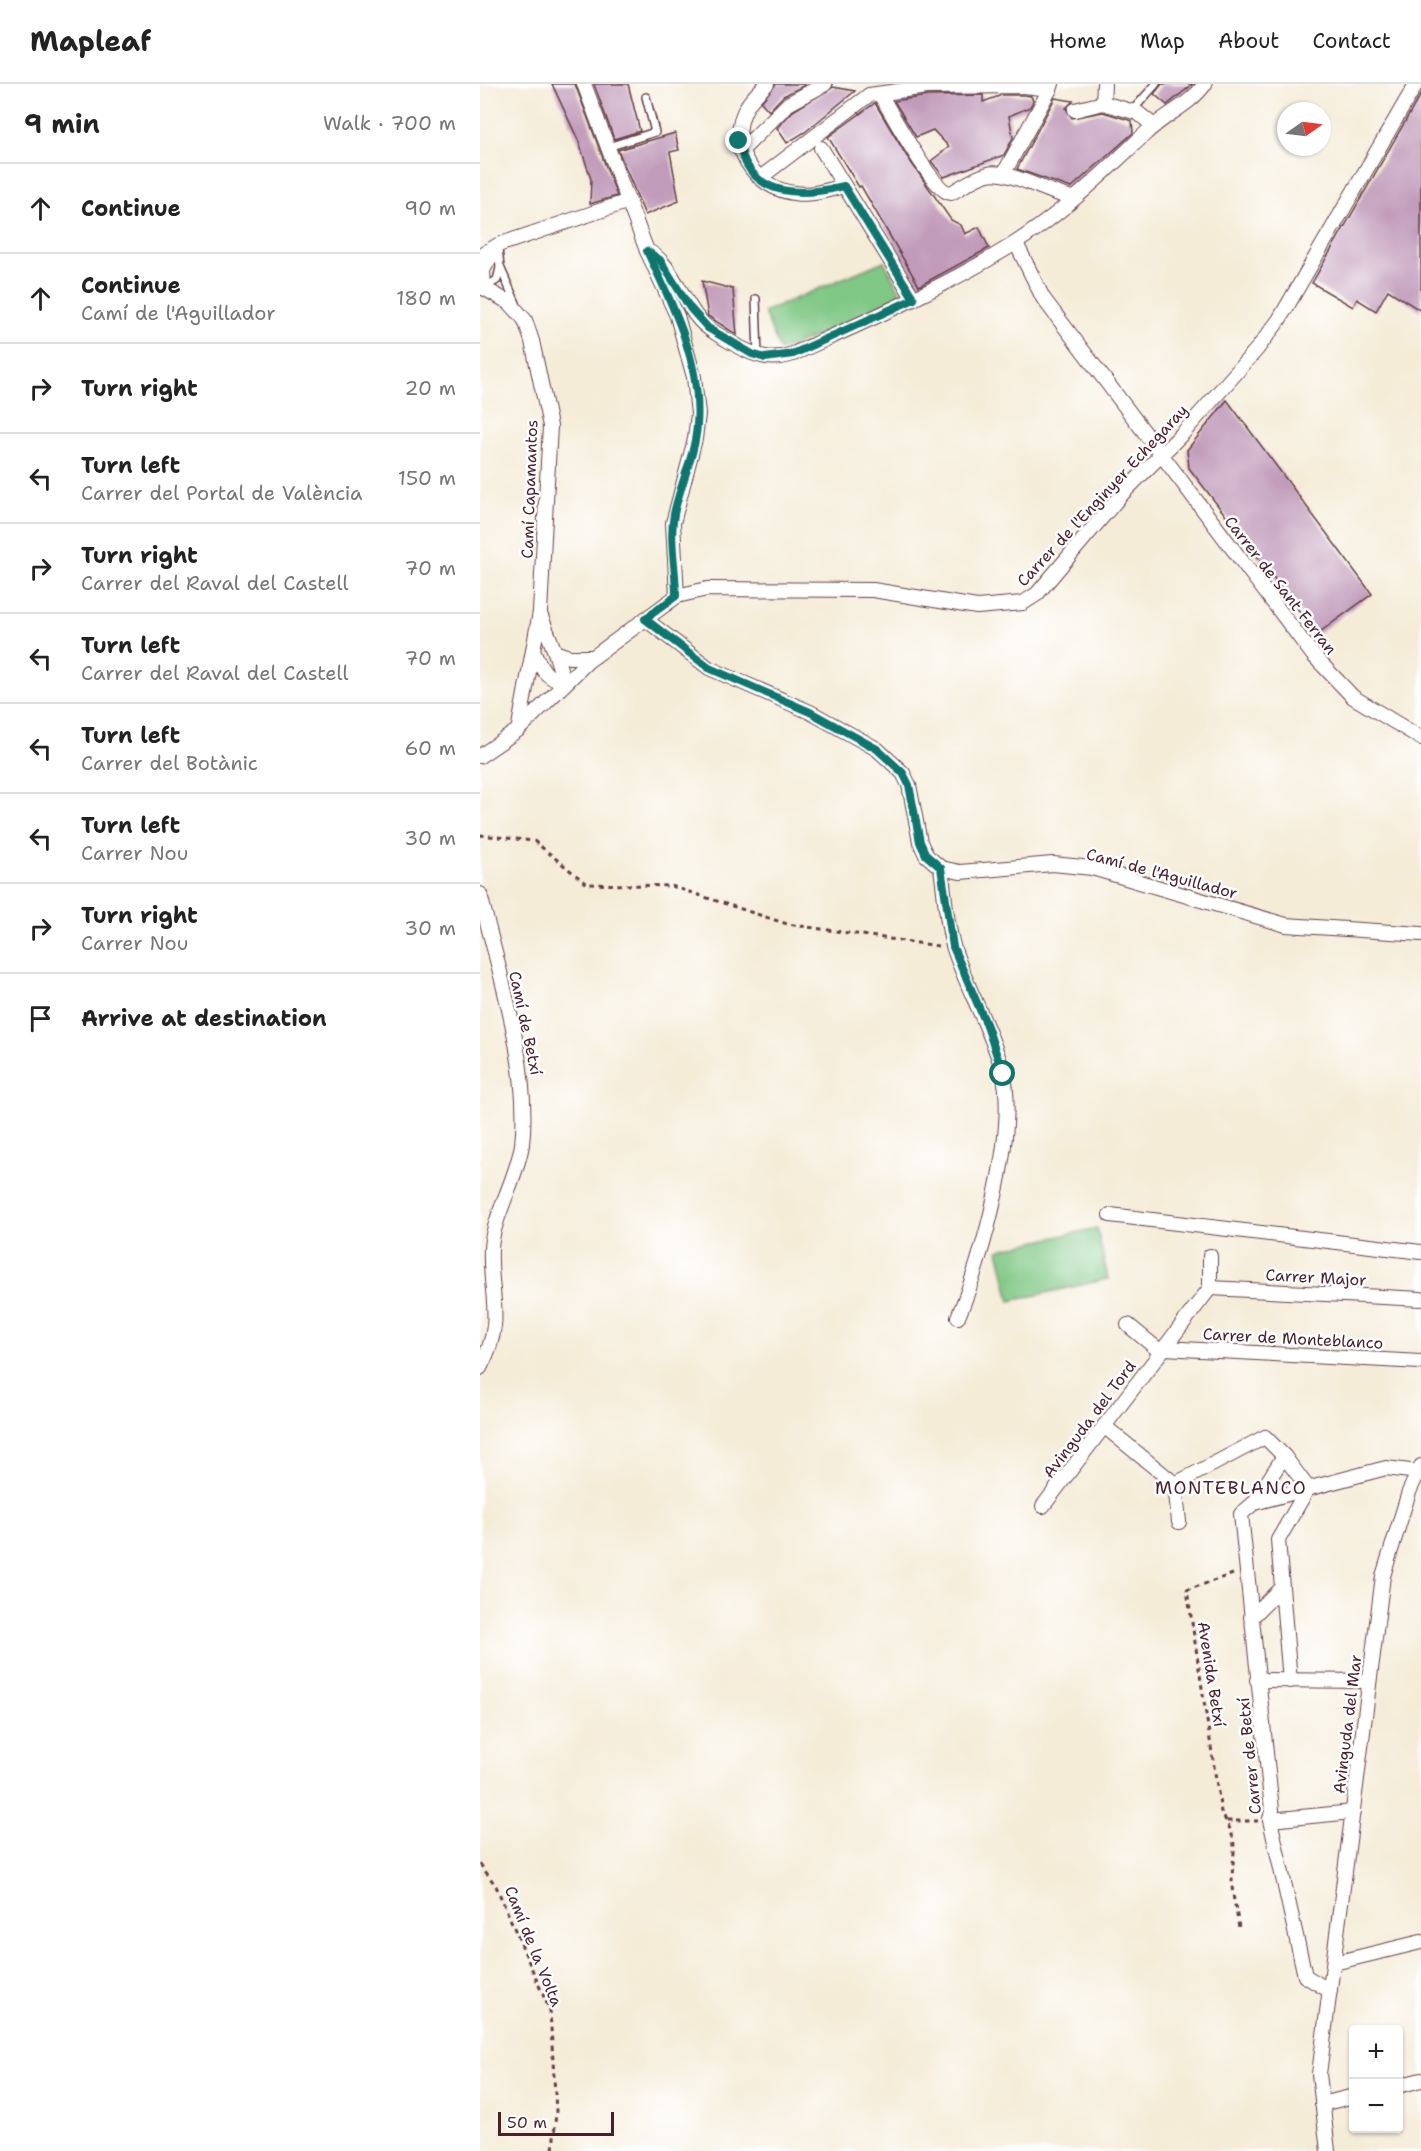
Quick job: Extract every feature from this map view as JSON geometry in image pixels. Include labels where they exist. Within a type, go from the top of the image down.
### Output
[{"type":"street","points":[[584,84],[647,251],[670,299],[685,338],[696,394],[695,440],[673,523],[676,596]]},
{"type":"street","points":[[767,84],[746,108],[740,127],[741,151],[746,164],[772,186],[794,193],[819,192],[844,186]]},
{"type":"street","points":[[741,151],[788,104],[825,84]]},
{"type":"street","points":[[1103,103],[1104,84]]},
{"type":"street","points":[[647,251],[660,260],[699,320],[708,328],[758,356],[774,358],[793,354],[914,299],[1016,243],[1108,171],[1154,126],[1188,104],[1205,84]]},
{"type":"street","name":"Carrer de l'Enginyer Echegaray","points":[[645,619],[676,596],[707,589],[873,590],[977,607],[1023,603],[1037,594],[1121,495],[1161,456],[1257,349],[1279,320],[1416,84]]},
{"type":"street","points":[[760,178],[871,91],[930,86],[1051,87],[1004,173]]},
{"type":"street","points":[[871,91],[939,189],[945,193],[951,193],[986,174],[1004,173],[1045,191],[1073,198]]},
{"type":"street","points":[[1075,110],[1103,103],[1132,111],[1154,126]]},
{"type":"street","points":[[821,148],[914,299]]},
{"type":"street","points":[[480,256],[498,245],[629,201]]},
{"type":"street","name":"Carrer de Sant Ferran","points":[[1016,243],[1042,298],[1313,655],[1353,697],[1421,738]]},
{"type":"street","points":[[498,245],[483,270],[482,287],[519,311]]},
{"type":"street","name":"Camí Capamantos","points":[[518,730],[524,710],[532,649],[540,612],[550,426],[531,335],[519,311]]},
{"type":"street","name":"Camí Capamantos","points":[[540,612],[564,682]]},
{"type":"street","points":[[480,756],[518,730],[564,682],[593,657],[645,619],[709,668],[810,712],[877,749],[903,773],[909,785],[920,842],[926,855],[941,868],[953,947],[997,1053],[1006,1097],[1006,1135],[981,1254],[958,1317]]},
{"type":"street","points":[[532,649],[551,680],[564,682]]},
{"type":"street","points":[[555,652],[569,657],[593,657]]},
{"type":"street","name":"Camí de l'Aguillador","points":[[941,868],[960,872],[1053,864],[1092,868],[1287,924],[1421,934]]},
{"type":"street","name":"Camí de Betxí","points":[[480,894],[522,1075],[522,1145],[491,1247],[496,1317],[490,1349],[480,1368]]},
{"type":"street","points":[[1110,1215],[1421,1252]]},
{"type":"street","points":[[1128,1325],[1162,1350],[1210,1288],[1210,1256]]},
{"type":"street","name":"Carrer Major","points":[[1210,1288],[1421,1299]]},
{"type":"street","name":"Carrer de Monteblanco","points":[[1162,1350],[1421,1362]]},
{"type":"street","name":"Avinguda del Tord","points":[[1043,1506],[1162,1350]]},
{"type":"street","points":[[1104,1426],[1175,1484],[1179,1522]]},
{"type":"street","points":[[1175,1484],[1265,1437],[1284,1456],[1308,1488]]},
{"type":"street","name":"Carrer de Betxí","points":[[1284,1456],[1254,1503],[1241,1514],[1272,1810],[1270,1820],[1353,1812]]},
{"type":"street","points":[[1254,1503],[1386,1468],[1420,1469]]},
{"type":"street","name":"Avinguda del Mar","points":[[1328,2151],[1319,2074],[1383,1576],[1409,1492],[1420,1469]]},
{"type":"street","points":[[1290,1681],[1278,1540],[1308,1488]]},
{"type":"street","points":[[1251,1618],[1282,1587]]},
{"type":"street","name":"Carrer de Betxí","points":[[1257,1680],[1369,1681]]},
{"type":"street","points":[[1270,1820],[1305,1976],[1330,1991]]},
{"type":"street","points":[[1334,1963],[1421,1942]]},
{"type":"street","points":[[1403,2085],[1421,2080]]},
{"type":"street","points":[[1322,2104],[1349,2098]]},
{"type":"lane","points":[[1132,111],[1156,84]]},
{"type":"lane","points":[[608,147],[655,132],[646,97]]},
{"type":"lane","points":[[498,245],[500,267],[519,311]]},
{"type":"lane","points":[[482,287],[497,280],[500,267]]},
{"type":"lane","points":[[756,299],[758,356]]},
{"type":"path","points":[[480,835],[534,841],[586,884],[671,886],[787,924],[953,947]]},
{"type":"path","name":"Avenida Betxí","points":[[1239,1930],[1237,1904],[1232,1885],[1236,1851],[1233,1831],[1221,1812],[1187,1590],[1246,1570]]},
{"type":"path","points":[[1227,1821],[1270,1820]]},
{"type":"path","name":"Camí de la Volta","points":[[480,1864],[496,1886],[550,2011],[555,2111],[553,2151]]},
{"type":"green space","points":[[884,261],[902,295],[851,322],[780,351],[764,312]]},
{"type":"green space","points":[[1097,1228],[1108,1279],[1010,1301],[998,1250]]},
{"type":"building","points":[[552,84],[575,84],[617,196],[590,204],[591,179],[579,142]]},
{"type":"building","points":[[594,84],[628,84],[640,131],[614,139]]},
{"type":"building","points":[[776,84],[805,85],[783,96],[769,111],[761,102]]},
{"type":"building","points":[[1162,84],[1193,84],[1167,105],[1154,94]]},
{"type":"building","points":[[833,87],[855,91],[805,132],[787,143],[777,128],[793,111]]},
{"type":"building","points":[[1421,94],[1421,311],[1388,290],[1376,311],[1357,299],[1353,307],[1312,283]]},
{"type":"building","points":[[983,95],[983,102],[1002,95],[1031,96],[1033,101],[1030,107],[1009,116],[1013,138],[1004,155],[944,177],[931,161],[949,147],[933,130],[916,137],[894,101],[928,96]]},
{"type":"building","points":[[1055,98],[1073,101],[1066,108],[1072,118],[1103,112],[1132,121],[1133,133],[1071,188],[1017,169]]},
{"type":"building","points":[[875,103],[906,155],[951,220],[961,225],[965,234],[979,227],[989,248],[919,286],[861,186],[859,187],[828,137]]},
{"type":"building","points":[[675,133],[679,150],[670,152],[679,201],[645,215],[618,150]]},
{"type":"building","points":[[702,281],[733,289],[737,335],[708,316]]},
{"type":"building","points":[[1227,400],[1372,594],[1317,634],[1189,468],[1187,450]]},
{"type":"district","name":"MONTEBLANCO","points":[[1231,1488]]},
{"type":"route","points":[[739,141],[746,164],[772,186],[806,194],[844,186],[914,299],[793,354],[765,358],[752,354],[708,328],[699,320],[660,260],[656,255],[647,251],[670,299],[685,338],[694,377],[698,414],[692,454],[673,523],[676,596],[645,619],[695,660],[722,675],[810,712],[877,749],[903,773],[909,785],[920,842],[926,855],[941,868],[953,947],[987,1026],[1003,1074]]}]
